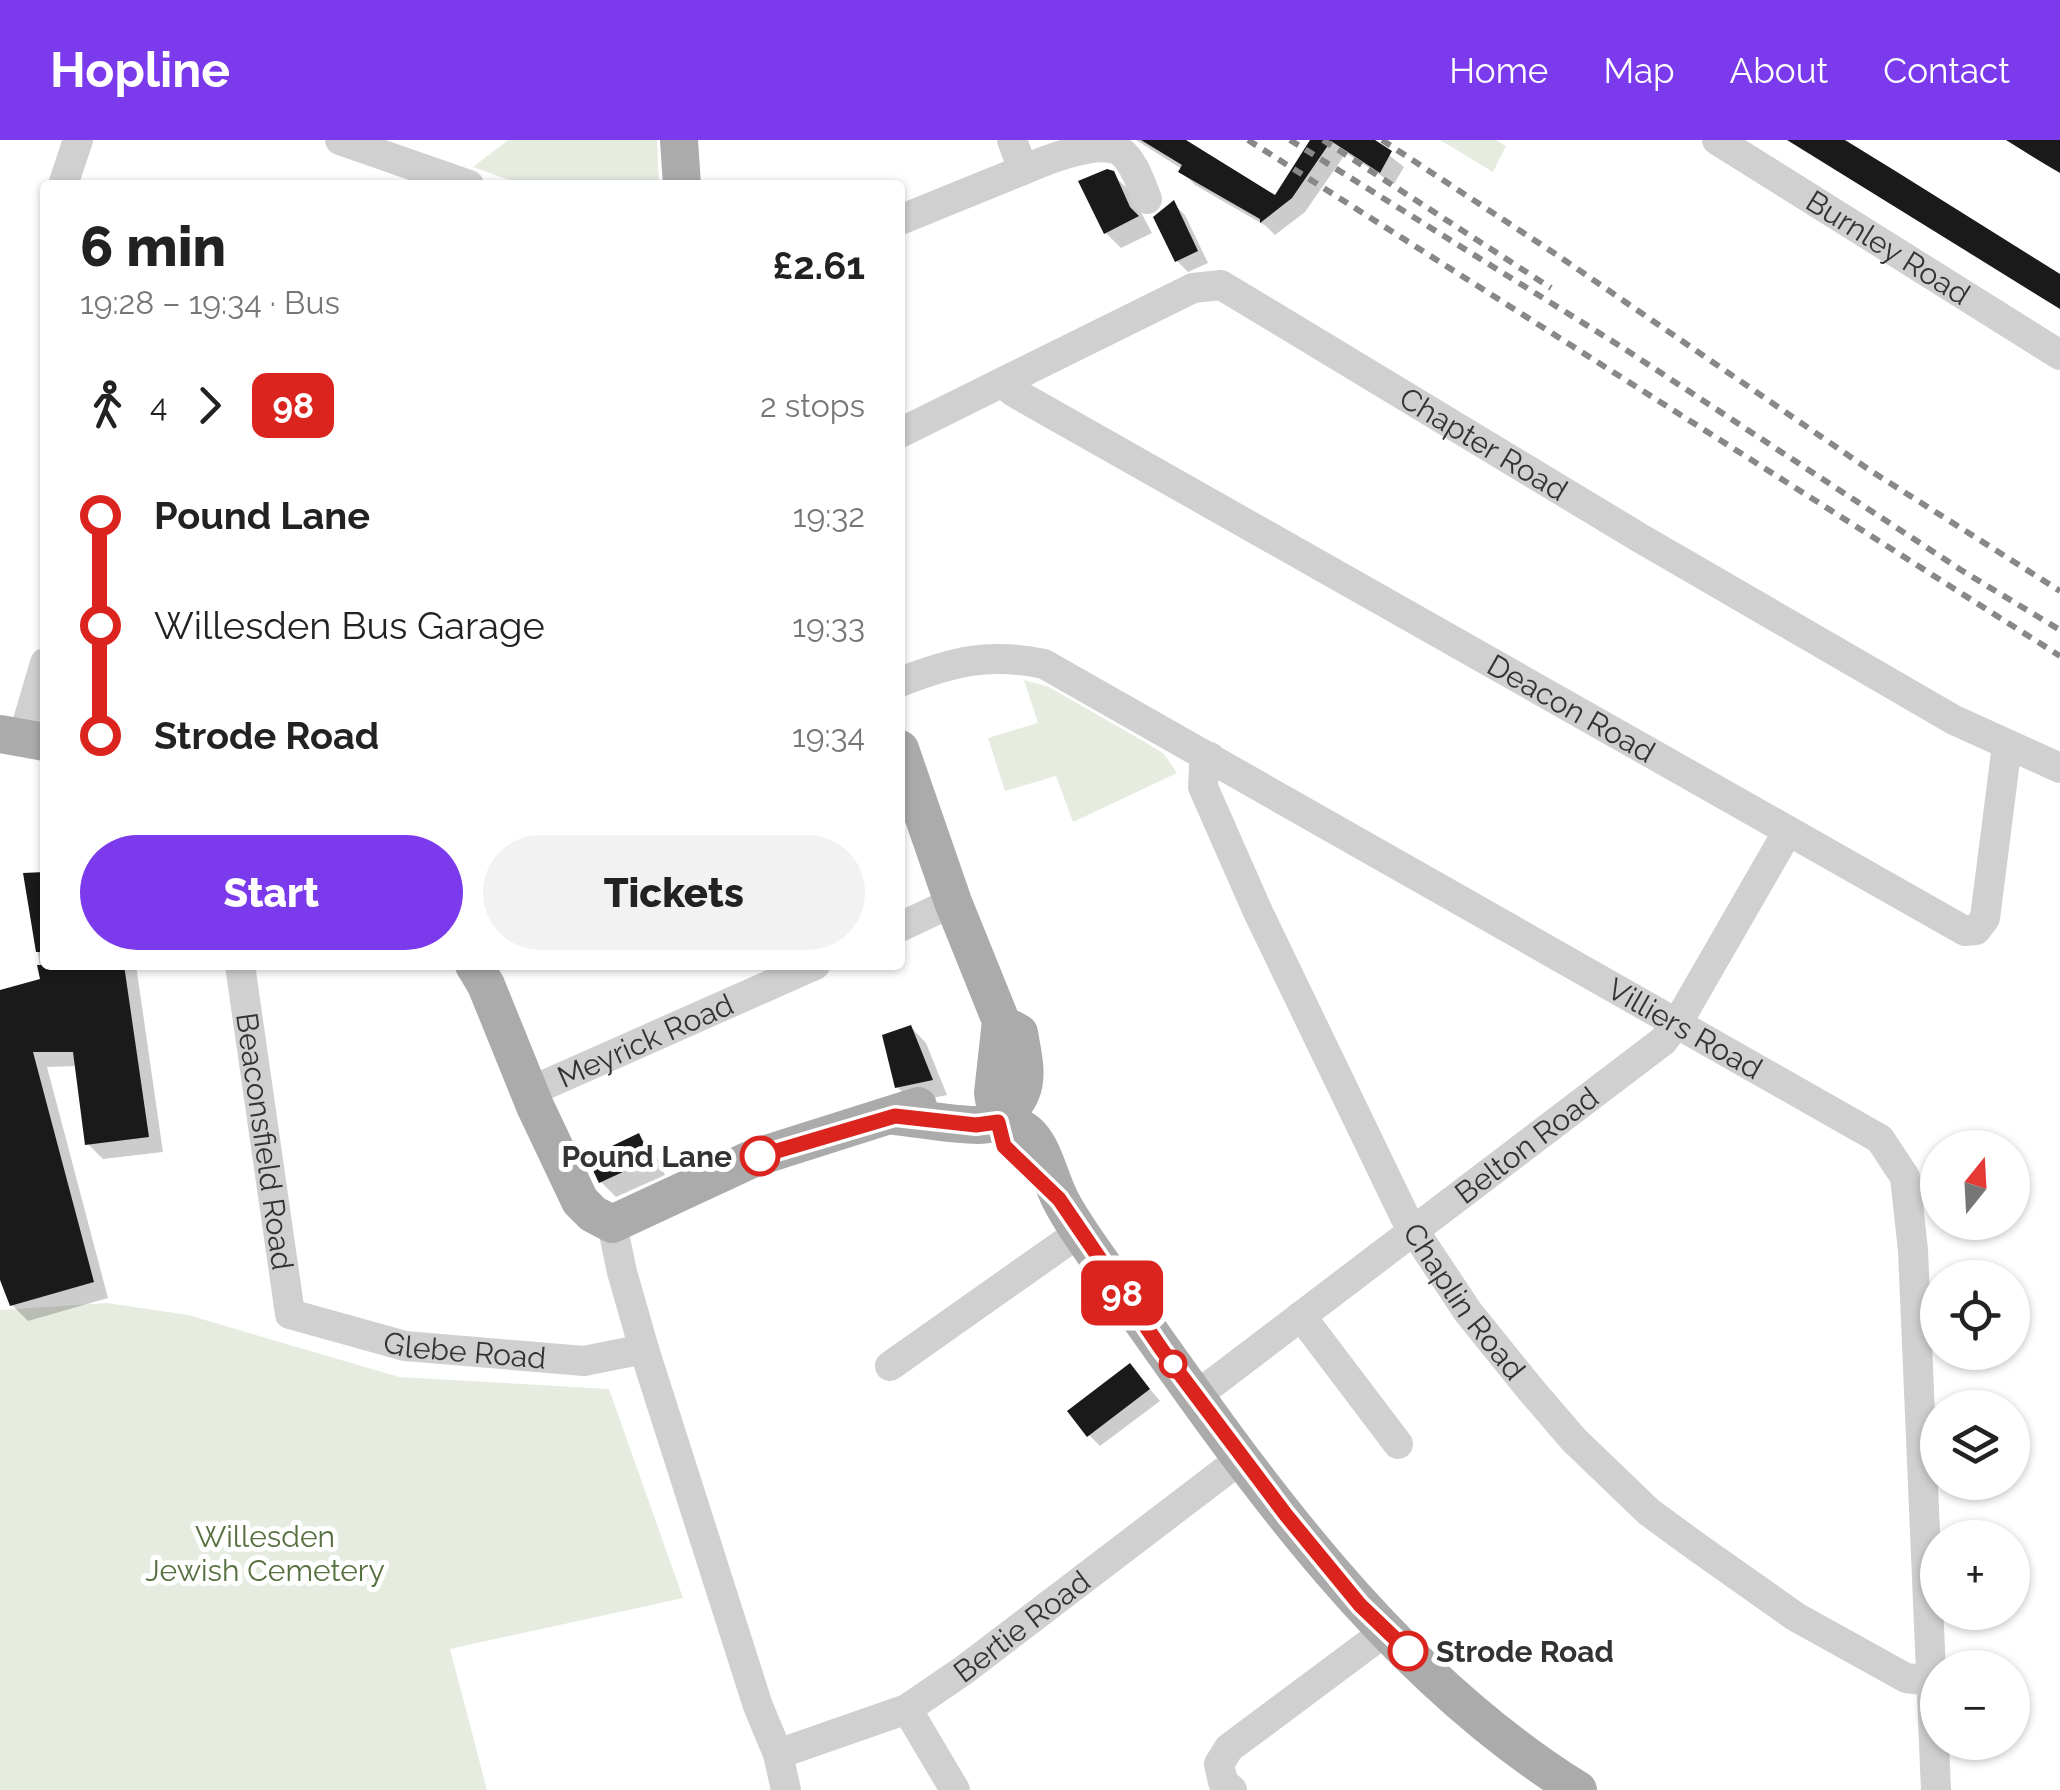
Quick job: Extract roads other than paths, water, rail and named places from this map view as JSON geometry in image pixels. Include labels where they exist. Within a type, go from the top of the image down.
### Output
[{"type":"main road","points":[[679,140],[682,180]]},
{"type":"main road","points":[[905,763],[953,902],[1001,1021],[1020,1034],[1024,1079],[1020,1101],[998,1122]]},
{"type":"main road","points":[[476,970],[580,1201],[612,1224],[754,1158],[895,1116],[976,1125],[998,1122],[1023,1129],[1039,1147],[1059,1199],[1080,1232],[1196,1396],[1360,1605],[1466,1706],[1574,1789]]},
{"type":"street","points":[[65,180],[78,140]]},
{"type":"street","points":[[340,140],[454,180]]},
{"type":"street","points":[[1012,140],[1023,170]]},
{"type":"street","name":"Burnley Road","points":[[1717,140],[2060,355]]},
{"type":"street","points":[[905,218],[1067,152],[1104,146],[1119,150],[1128,160],[1147,199]]},
{"type":"street","name":"Chapter Road","points":[[905,431],[1194,288],[1220,284],[1640,538],[1954,720],[2060,768]]},
{"type":"street","name":"Deacon Road","points":[[1007,380],[1012,390],[1957,928],[1976,930],[1984,918],[2006,745]]},
{"type":"street","name":"Villiers Road","points":[[905,680],[983,658],[1013,657],[1044,664],[1880,1138],[1904,1177],[1913,1250],[1930,1650]]},
{"type":"street","points":[[23,738],[40,680]]},
{"type":"street","name":"Chaplin Road","points":[[1210,757],[1204,767],[1203,788],[1258,912],[1405,1216],[1468,1312],[1574,1440],[1649,1512],[1796,1617],[1906,1678],[1920,1680]]},
{"type":"street","name":"Belton Road","points":[[1196,1396],[1663,1041],[1678,1022],[1788,832]]},
{"type":"street","points":[[905,925],[953,902]]},
{"type":"street","name":"Beaconsfield Road","points":[[241,970],[290,1314]]},
{"type":"street","name":"Meyrick Road","points":[[531,1090],[804,970]]},
{"type":"street","points":[[612,1224],[644,1349],[758,1706],[778,1754],[786,1790]]},
{"type":"street","points":[[890,1366],[1080,1232]]},
{"type":"street","name":"Glebe Road","points":[[290,1314],[405,1346],[584,1361],[644,1349]]},
{"type":"street","points":[[1301,1316],[1398,1444]]},
{"type":"street","name":"Bertie Road","points":[[778,1754],[907,1709],[1242,1458]]},
{"type":"street","points":[[1232,1790],[1222,1782],[1219,1764],[1229,1748],[1386,1631]]},
{"type":"street","points":[[907,1709],[955,1790]]},
{"type":"street","name":"Villiers Road","points":[[1935,1760],[1936,1790]]},
{"type":"railway","points":[[1248,140],[2060,656]]},
{"type":"railway","points":[[1290,140],[1620,346],[1961,570],[2060,630]]},
{"type":"railway","points":[[1323,140],[1551,288]]},
{"type":"railway","points":[[1382,140],[1871,471],[2060,591]]},
{"type":"place","name":"Pound Lane","points":[[760,1156]]},
{"type":"place","name":"Strode Road","points":[[1408,1651]]},
{"type":"park label","name":"Willesden Jewish Cemetery","points":[[265,1553]]}]
